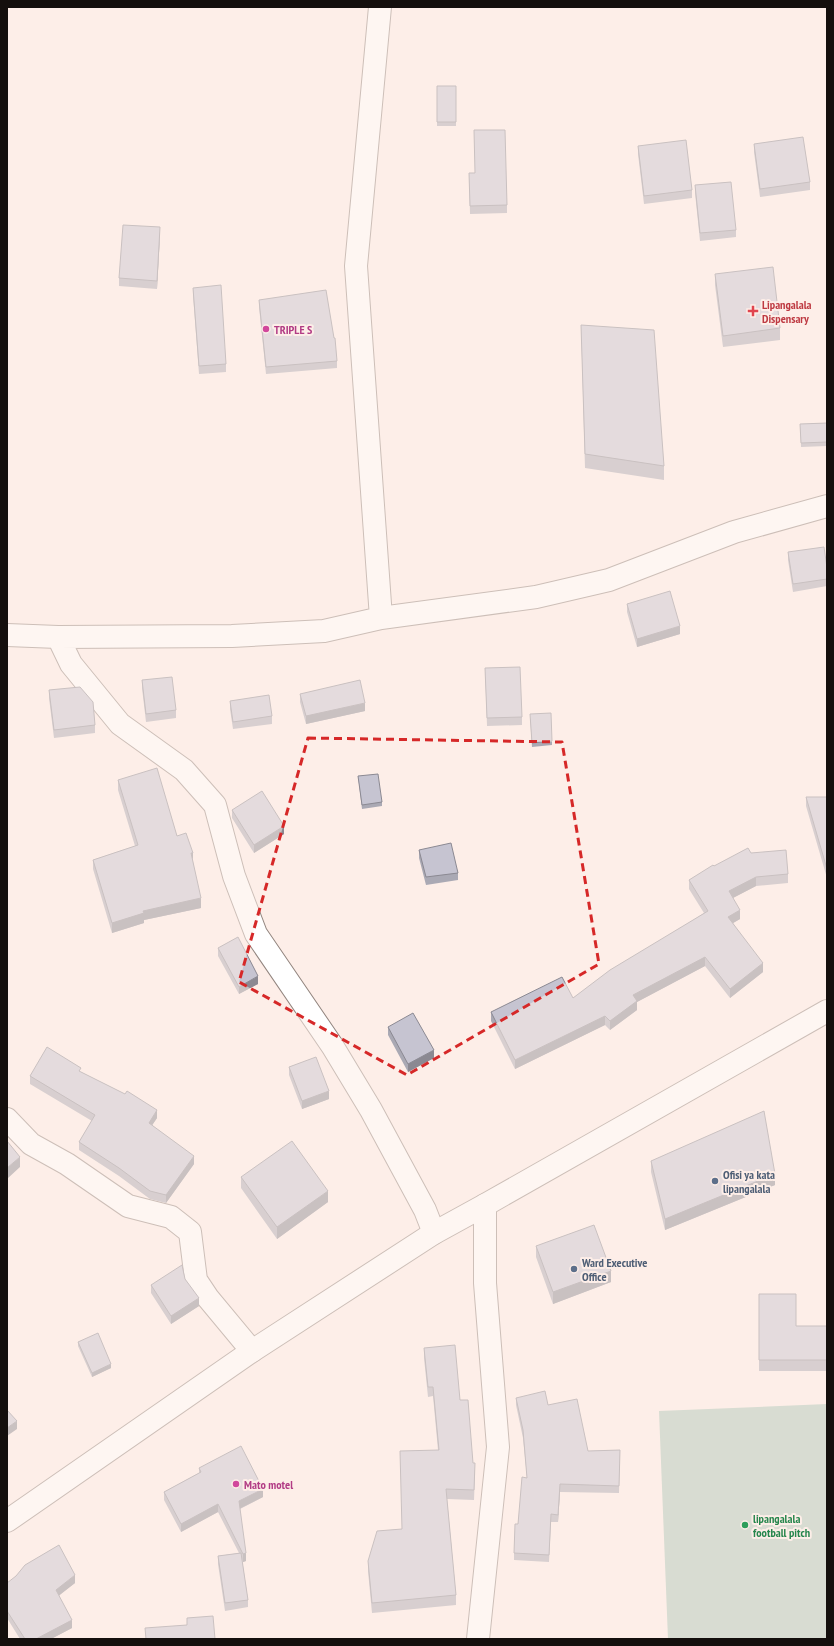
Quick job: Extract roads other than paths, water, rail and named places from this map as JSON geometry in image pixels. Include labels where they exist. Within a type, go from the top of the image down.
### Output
[{"type":"street","points":[[380,7],[356,266],[382,618]]},
{"type":"street","points":[[7,635],[58,637],[232,636],[316,631],[382,618],[536,597],[609,580],[734,532],[827,506]]},
{"type":"street","points":[[58,637],[71,664],[120,724],[184,770],[215,805],[234,876],[256,934],[333,1047],[371,1110],[425,1210],[434,1233]]},
{"type":"street","points":[[7,1521],[252,1351],[434,1233],[827,1011]]},
{"type":"street","points":[[7,1119],[31,1144],[67,1164],[128,1206],[171,1217],[190,1232],[196,1280],[208,1298],[252,1351]]},
{"type":"street","points":[[478,1639],[498,1447],[485,1283],[485,1205]]},
{"type":"place","name":"Lipangalala Dispensary","points":[[753,311]]},
{"type":"place","name":"TRIPLE S","points":[[266,329]]},
{"type":"place","name":"Ofisi ya kata lipangalala","points":[[715,1181]]},
{"type":"place","name":"Ward Executive Office","points":[[574,1269]]},
{"type":"place","name":"Mato motel","points":[[236,1484]]},
{"type":"place","name":"lipangalala football pitch","points":[[745,1525]]}]
